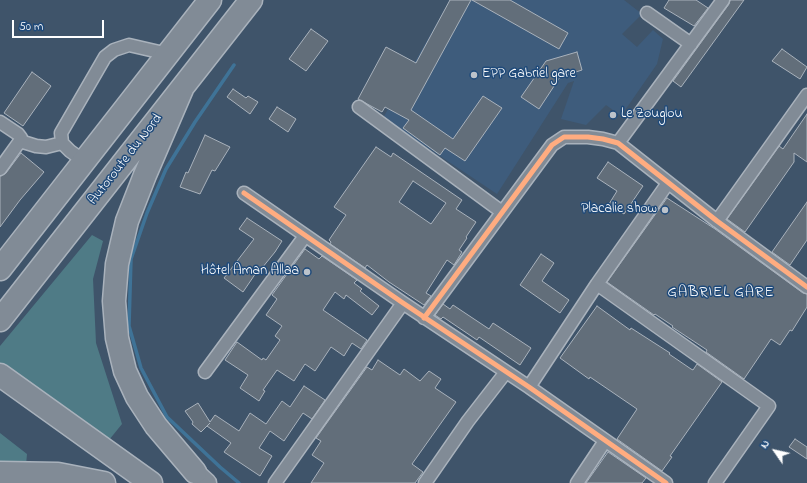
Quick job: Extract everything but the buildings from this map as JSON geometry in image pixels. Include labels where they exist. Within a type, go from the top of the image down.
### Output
[{"type":"highway","points":[[0,269],[210,0]]},
{"type":"highway","name":"Autoroute du Nord","points":[[0,320],[251,0]]},
{"type":"highway","points":[[182,89],[127,221],[117,264],[114,301],[116,338],[126,371],[137,397],[156,426],[201,478]]},
{"type":"highway","points":[[2,377],[151,483]]},
{"type":"highway","points":[[0,473],[58,474],[104,483]]},
{"type":"street","points":[[618,144],[723,0]]},
{"type":"street","points":[[647,13],[691,44]]},
{"type":"street","points":[[84,161],[62,143],[62,133],[105,57],[114,50],[129,45],[168,54]]},
{"type":"street","points":[[717,221],[807,95]]},
{"type":"street","points":[[359,107],[502,212]]},
{"type":"street","points":[[0,122],[18,134],[20,138],[20,141],[0,169]]},
{"type":"street","points":[[424,318],[552,146],[564,137],[603,138],[618,144],[717,221],[807,286]]},
{"type":"street","points":[[20,141],[36,146],[46,147],[62,143]]},
{"type":"street","points":[[529,387],[597,284],[668,183]]},
{"type":"street","points":[[244,193],[424,318],[529,387],[666,483]]},
{"type":"street","points":[[205,372],[305,236]]},
{"type":"street","points":[[597,284],[769,406],[715,483]]},
{"type":"street","points":[[275,483],[402,303]]},
{"type":"street","points":[[424,483],[468,421],[506,372]]},
{"type":"street","points":[[577,483],[605,441]]},
{"type":"shaded area","points":[[450,0],[624,0],[642,14],[622,34],[637,47],[653,30],[663,39],[657,64],[621,116],[606,105],[586,125],[561,119],[574,81],[568,83],[497,194],[383,118]]},
{"type":"green space","points":[[92,235],[103,241],[93,279],[96,343],[122,424],[109,440],[0,365],[0,346]]},
{"type":"green space","points":[[0,433],[27,454],[26,465],[0,466]]},
{"type":"waterway","points":[[234,65],[195,122],[166,169],[147,213],[131,259],[129,326],[141,368],[167,417],[239,483]]},
{"type":"cycle path","points":[[424,318],[552,145],[564,137],[588,137],[618,143],[717,221],[807,287]]},
{"type":"cycle path","points":[[244,193],[403,303],[529,387],[666,483]]},
{"type":"place","name":"EPP Gabriel gare","points":[[474,75]]},
{"type":"place","name":"Le Zouglou","points":[[613,115]]},
{"type":"place","name":"Placalie show","points":[[665,210]]},
{"type":"place","name":"Hôtel Aman Allaa","points":[[307,272]]},
{"type":"district","name":"GABRIEL GARE","points":[[721,294]]}]
